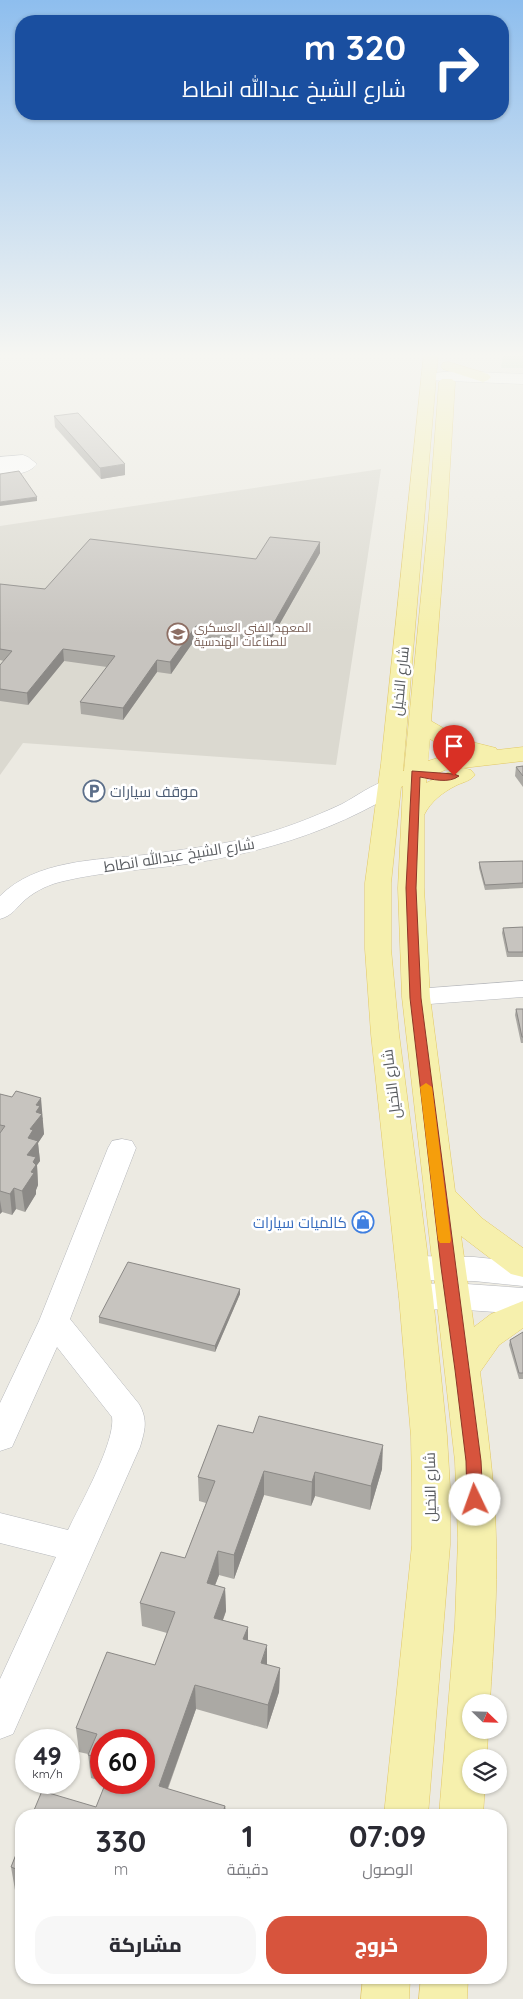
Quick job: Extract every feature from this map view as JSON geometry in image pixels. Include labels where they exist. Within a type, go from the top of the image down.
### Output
[{"type":"main road","name":"شارع النخيل","points":[[407,1809],[430,1545],[428,1436],[414,1282],[385,1034],[378,949],[378,883],[399,775],[435,447]]},
{"type":"main road","name":"شارع النخيل","points":[[438,447],[421,724],[399,775],[412,815],[411,888],[416,998],[473,1461],[477,1539],[475,1624],[461,1809]]},
{"type":"main road","points":[[421,724],[456,745],[518,757]]},
{"type":"main road","points":[[412,815],[421,798],[429,791],[463,775],[518,757]]},
{"type":"main road","name":"شارع الشيخ عبدالله انطاط","points":[[0,911],[14,895],[24,888],[52,876],[207,854],[277,838],[330,820],[352,809],[399,775],[441,764],[518,757]]},
{"type":"main road","points":[[399,775],[438,777],[463,775]]},
{"type":"main road","points":[[439,1193],[472,1227],[523,1265]]},
{"type":"main road","points":[[414,1282],[450,1282],[523,1274]]},
{"type":"main road","points":[[450,1282],[523,1301]]},
{"type":"main road","points":[[463,1370],[471,1353],[483,1338],[499,1326],[523,1314]]},
{"type":"main road","points":[[385,1999],[386,1984]]},
{"type":"main road","points":[[442,1999],[444,1984]]},
{"type":"street","points":[[0,471],[10,463]]},
{"type":"street","points":[[416,998],[523,989]]},
{"type":"street","points":[[0,1438],[54,1321],[122,1148]]},
{"type":"street","points":[[0,1721],[123,1447],[130,1420],[128,1414],[54,1321]]},
{"type":"street","points":[[0,1528],[78,1547]]},
{"type":"shaded area","name":"المعهد الفني العسكري للصناعات الهندسية","points":[[381,469],[336,765],[23,743],[0,775],[0,526]]},
{"type":"building","points":[[82,447],[110,447],[125,464],[100,468]]},
{"type":"building","points":[[19,471],[37,497],[0,502],[0,474]]},
{"type":"building","points":[[270,537],[320,542],[267,635],[196,626],[170,662],[157,660],[123,708],[80,702],[115,656],[63,649],[27,693],[0,689],[0,665],[12,651],[0,649],[0,584],[45,589],[90,539],[256,559]]},
{"type":"building","points":[[523,766],[523,776],[516,767]]},
{"type":"building","points":[[523,861],[523,883],[485,885],[479,862]]},
{"type":"building","points":[[523,927],[523,952],[508,952],[503,928]]},
{"type":"building","points":[[516,1009],[523,1009],[523,1037],[522,1037]]},
{"type":"building","points":[[16,1091],[41,1098],[36,1105],[40,1106],[36,1112],[42,1114],[30,1129],[33,1130],[28,1138],[38,1141],[27,1155],[36,1157],[33,1162],[36,1165],[31,1172],[34,1173],[22,1191],[14,1188],[10,1194],[0,1191],[0,1133],[5,1126],[0,1125],[0,1094],[12,1097]]},
{"type":"building","points":[[128,1262],[240,1289],[215,1346],[99,1317]]},
{"type":"building","points":[[523,1332],[523,1373],[519,1373],[510,1340]]},
{"type":"building","points":[[259,1416],[383,1445],[371,1486],[315,1472],[312,1482],[264,1471],[234,1555],[218,1551],[207,1583],[225,1588],[214,1618],[248,1627],[243,1639],[267,1645],[261,1663],[280,1668],[268,1705],[195,1685],[159,1786],[225,1806],[224,1809],[34,1809],[41,1794],[52,1794],[96,1807],[101,1794],[155,1794],[155,1729],[90,1729],[90,1732],[76,1728],[107,1652],[155,1665],[175,1612],[140,1603],[161,1552],[185,1558],[215,1481],[198,1477],[218,1425],[253,1433]]},
{"type":"building","points":[[15,1857],[15,1869],[11,1867]]},
{"type":"slow traffic","points":[[426,1087],[445,1240]]},
{"type":"place","name":"المعهد الفني العسكري للصناعات الهندسية","points":[[178,634]]},
{"type":"place","name":"موقف سيارات","points":[[94,791]]},
{"type":"place","name":"كالميات سيارات","points":[[363,1222]]},
{"type":"route","points":[[454,776],[438,777],[415,773],[412,815],[411,888],[416,998],[448,1267],[463,1370],[473,1461],[475,1500]]}]
